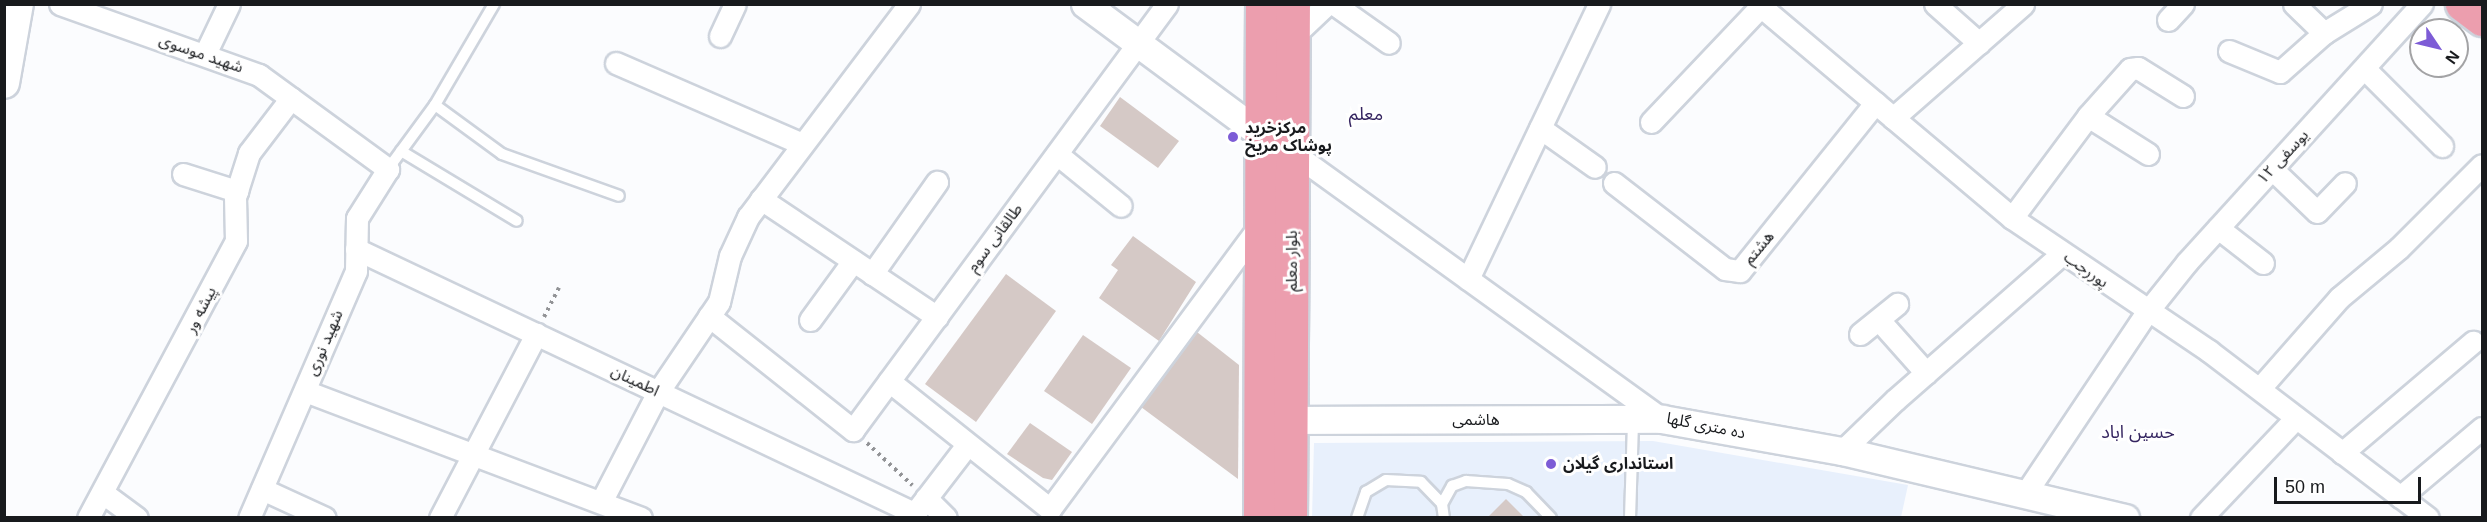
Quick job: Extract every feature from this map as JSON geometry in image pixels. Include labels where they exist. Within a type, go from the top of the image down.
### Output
[{"type":"main road","points":[[4,83],[18,4]]},
{"type":"main road","name":"بلوار معلم","points":[[1260,518],[1262,4]]},
{"type":"main road","name":"بلوار معلم","points":[[1290,518],[1293,4]]},
{"type":"main road","points":[[2463,4],[2482,19]]},
{"type":"main road","points":[[1262,135],[1292,152]]},
{"type":"street","name":"شهید موسوی","points":[[60,4],[259,75],[388,169]]},
{"type":"street","points":[[205,54],[229,4]]},
{"type":"street","points":[[720,36],[735,4]]},
{"type":"street","points":[[601,502],[658,392],[719,302],[730,256],[761,199],[909,4]]},
{"type":"street","points":[[1086,4],[1137,46],[1262,135]]},
{"type":"street","name":"طالقانی سوم","points":[[853,430],[1167,4]]},
{"type":"street","points":[[1292,37],[1327,4]]},
{"type":"street","points":[[1334,4],[1389,43]]},
{"type":"street","points":[[1468,279],[1599,4]]},
{"type":"street","points":[[1935,4],[1979,43]]},
{"type":"street","points":[[1893,118],[2023,4]]},
{"type":"street","points":[[2168,20],[2183,4]]},
{"type":"street","points":[[2294,4],[2324,33]]},
{"type":"street","points":[[2229,51],[2280,72],[2324,33],[2371,4]]},
{"type":"street","name":"یوسفی ۱۲","points":[[2025,494],[2147,312],[2218,228],[2421,5]]},
{"type":"street","points":[[1651,122],[1759,6]]},
{"type":"street","name":"پوررجب","points":[[1759,6],[2012,218],[2260,388],[2428,518]]},
{"type":"street","points":[[616,63],[802,144]]},
{"type":"street","points":[[2012,218],[2088,116],[2134,67],[2182,96]]},
{"type":"street","points":[[2365,69],[2442,146]]},
{"type":"street","points":[[1217,104],[1248,91],[1262,70]]},
{"type":"street","name":"پیشه ور","points":[[88,518],[236,241],[237,191],[249,153],[291,98]]},
{"type":"street","name":"هشتم","points":[[1614,183],[1725,269],[1740,271],[1875,103]]},
{"type":"street","points":[[2088,116],[2148,154]]},
{"type":"street","points":[[1540,128],[1595,167]]},
{"type":"street","name":"ده متری گلها","points":[[1292,152],[1662,419],[1842,451],[2125,518]]},
{"type":"street","points":[[1057,154],[1121,206]]},
{"type":"street","points":[[2260,388],[2339,298],[2399,248],[2482,165]]},
{"type":"street","name":"شهید نوری","points":[[249,518],[356,271],[357,218],[388,169]]},
{"type":"street","points":[[2272,169],[2317,212],[2345,183]]},
{"type":"street","points":[[183,174],[237,191]]},
{"type":"street","points":[[872,274],[937,182]]},
{"type":"street","points":[[761,199],[937,317]]},
{"type":"street","points":[[889,381],[1050,509],[1261,224]]},
{"type":"street","points":[[2218,228],[2263,263]]},
{"type":"street","name":"اطمینان","points":[[356,249],[658,392],[917,509],[946,518]]},
{"type":"street","points":[[1842,451],[1926,373],[2062,254]]},
{"type":"street","points":[[810,320],[853,261]]},
{"type":"street","points":[[1860,334],[1898,304]]},
{"type":"street","points":[[709,316],[853,430]]},
{"type":"street","points":[[1879,320],[1926,373]]},
{"type":"street","points":[[440,518],[536,334]]},
{"type":"street","points":[[2342,453],[2473,342]]},
{"type":"street","points":[[305,391],[641,518]]},
{"type":"street","points":[[2201,518],[2296,418]]},
{"type":"street","name":"هاشمی","points":[[1291,420],[1662,419]]},
{"type":"street","points":[[2400,496],[2482,428]]},
{"type":"street","points":[[917,509],[967,445]]},
{"type":"street","points":[[262,489],[325,518]]},
{"type":"street","points":[[103,493],[136,518]]},
{"type":"lane","points":[[388,169],[435,105],[494,4]]},
{"type":"lane","points":[[435,105],[502,154],[619,196]]},
{"type":"lane","points":[[401,151],[517,221]]},
{"type":"lane","points":[[1630,518],[1633,419]]},
{"type":"lane","points":[[1357,518],[1366,492],[1386,480],[1421,482],[1443,504]]},
{"type":"lane","points":[[1444,518],[1443,504],[1452,486],[1466,481],[1508,484],[1526,492],[1551,518]]},
{"type":"path","points":[[536,334],[559,288]]},
{"type":"path","points":[[853,430],[917,509]]},
{"type":"shaded area","name":"استانداری گیلان","points":[[1653,441],[1908,485],[1901,517],[1312,518],[1314,443]]},
{"type":"building","points":[[1120,97],[1179,141],[1158,168],[1100,126]]},
{"type":"building","points":[[1133,236],[1196,282],[1159,341],[1099,298],[1118,270],[1111,265]]},
{"type":"building","points":[[1006,274],[1056,311],[976,422],[925,384]]},
{"type":"building","points":[[1197,332],[1239,365],[1238,479],[1141,407]]},
{"type":"building","points":[[1083,335],[1131,368],[1092,424],[1044,391]]},
{"type":"building","points":[[1030,423],[1072,452],[1052,480],[1043,478],[1007,454]]},
{"type":"building","points":[[1506,499],[1525,518],[1487,518]]},
{"type":"place","name":"مرکزخرید پوشاک مریخ","points":[[1233,137]]},
{"type":"place","name":"استانداری گیلان","points":[[1551,464]]},
{"type":"district","name":"معلم","points":[[1366,114]]},
{"type":"district","name":"حسین اباد","points":[[2138,432]]}]
